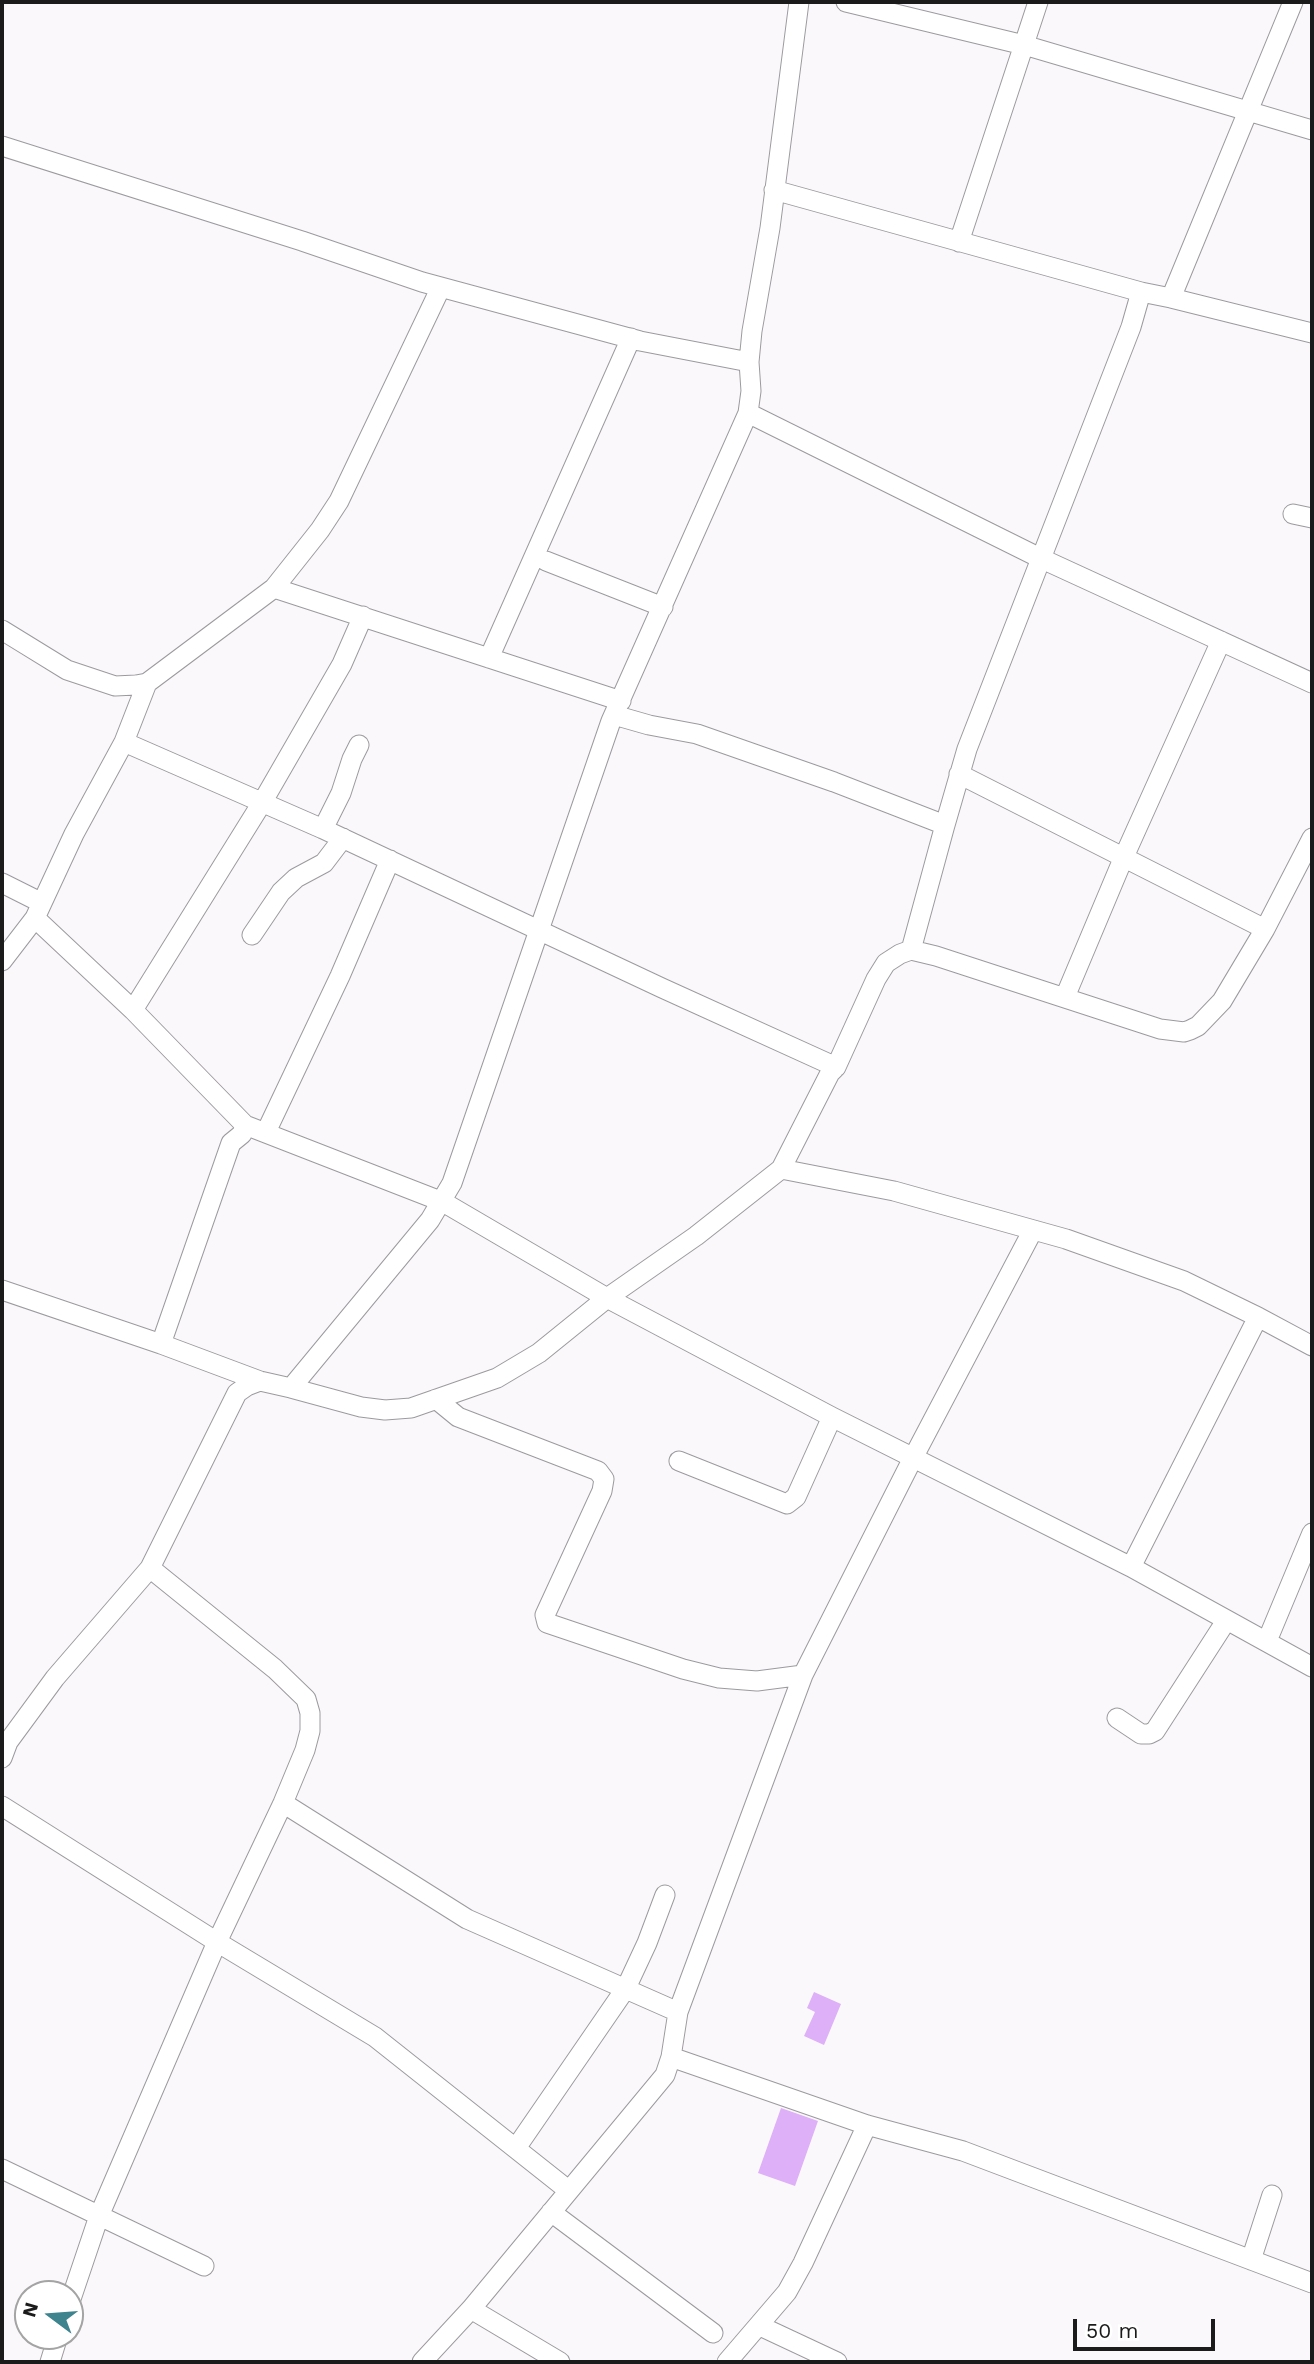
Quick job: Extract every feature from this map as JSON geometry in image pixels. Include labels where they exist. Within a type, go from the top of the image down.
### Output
[{"type":"street","points":[[291,1388],[443,1202],[459,1165],[617,708],[748,413],[752,331],[775,190],[799,2]]},
{"type":"street","points":[[846,2],[1024,45],[1312,130]]},
{"type":"street","points":[[959,242],[1038,2]]},
{"type":"street","points":[[1171,298],[1293,2]]},
{"type":"street","points":[[2,146],[217,213],[441,288],[631,338],[749,362]]},
{"type":"street","points":[[775,190],[1141,292],[1312,333]]},
{"type":"street","points":[[2,961],[39,910],[74,834],[124,741],[147,683],[274,587],[320,530],[338,501],[441,288]]},
{"type":"street","points":[[911,950],[959,774],[1131,327],[1141,292]]},
{"type":"street","points":[[489,658],[631,338]]},
{"type":"street","points":[[748,413],[1040,558],[1312,682]]},
{"type":"street","points":[[546,561],[663,607]]},
{"type":"street","points":[[274,587],[489,658],[617,708],[637,722],[697,734],[834,782],[945,825]]},
{"type":"street","points":[[133,1010],[263,801],[342,664],[363,616]]},
{"type":"street","points":[[2,630],[67,670],[84,677],[115,686],[147,683]]},
{"type":"street","points":[[1065,997],[1123,859],[1222,641]]},
{"type":"street","points":[[124,741],[344,838],[835,1067]]},
{"type":"street","points":[[323,829],[344,786],[359,746]]},
{"type":"street","points":[[959,774],[1265,929]]},
{"type":"street","points":[[252,935],[281,892],[296,878],[324,863],[344,838]]},
{"type":"street","points":[[2,1290],[260,1381],[335,1401],[385,1410],[411,1408],[497,1378],[517,1367],[561,1336],[607,1298],[696,1236],[781,1169],[886,963],[911,950],[1160,1029],[1184,1032],[1199,1026],[1222,1001],[1311,844]]},
{"type":"street","points":[[266,1132],[340,975],[390,860]]},
{"type":"street","points":[[2,883],[39,910],[245,1125],[443,1202],[607,1298],[832,1417],[1131,1567],[1312,1667]]},
{"type":"street","points":[[161,1344],[231,1143],[242,1134],[245,1125]]},
{"type":"street","points":[[781,1169],[894,1191],[1066,1239],[1184,1281],[1312,1346]]},
{"type":"street","points":[[422,2362],[471,2309],[666,2075],[678,2012],[803,1675],[1033,1230]]},
{"type":"street","points":[[1131,1567],[1258,1317]]},
{"type":"street","points":[[230,1369],[235,1376],[237,1393]]},
{"type":"street","points":[[2,1758],[8,1742],[55,1678],[150,1568],[237,1393],[260,1381]]},
{"type":"street","points":[[436,1399],[458,1417],[598,1471],[604,1479],[602,1491],[545,1615],[547,1623],[683,1669],[719,1678],[757,1681],[803,1675]]},
{"type":"street","points":[[679,1461],[787,1504],[796,1497],[832,1417]]},
{"type":"street","points":[[1267,1641],[1312,1533]]},
{"type":"street","points":[[77,2280],[99,2216],[217,1942],[283,1803],[310,1731],[310,1713],[306,1699],[275,1669],[150,1568]]},
{"type":"street","points":[[1117,1718],[1141,1734],[1155,1731],[1226,1621]]},
{"type":"street","points":[[283,1803],[467,1919],[678,2012]]},
{"type":"street","points":[[2,1806],[217,1942],[375,2037],[568,2190]]},
{"type":"street","points":[[516,2148],[626,1988],[648,1943],[664,1895]]},
{"type":"street","points":[[671,2057],[867,2125],[963,2151],[1312,2283]]},
{"type":"street","points":[[727,2362],[787,2292],[867,2125]]},
{"type":"street","points":[[2,2169],[204,2266]]},
{"type":"street","points":[[1251,2260],[1272,2195]]},
{"type":"street","points":[[551,2212],[713,2333]]},
{"type":"street","points":[[471,2309],[560,2362]]},
{"type":"street","points":[[760,2326],[837,2362]]},
{"type":"building","points":[[814,1992],[841,2004],[824,2045],[804,2036],[815,2012],[807,2008]]},
{"type":"building","points":[[781,2108],[818,2121],[795,2186],[758,2173]]}]
